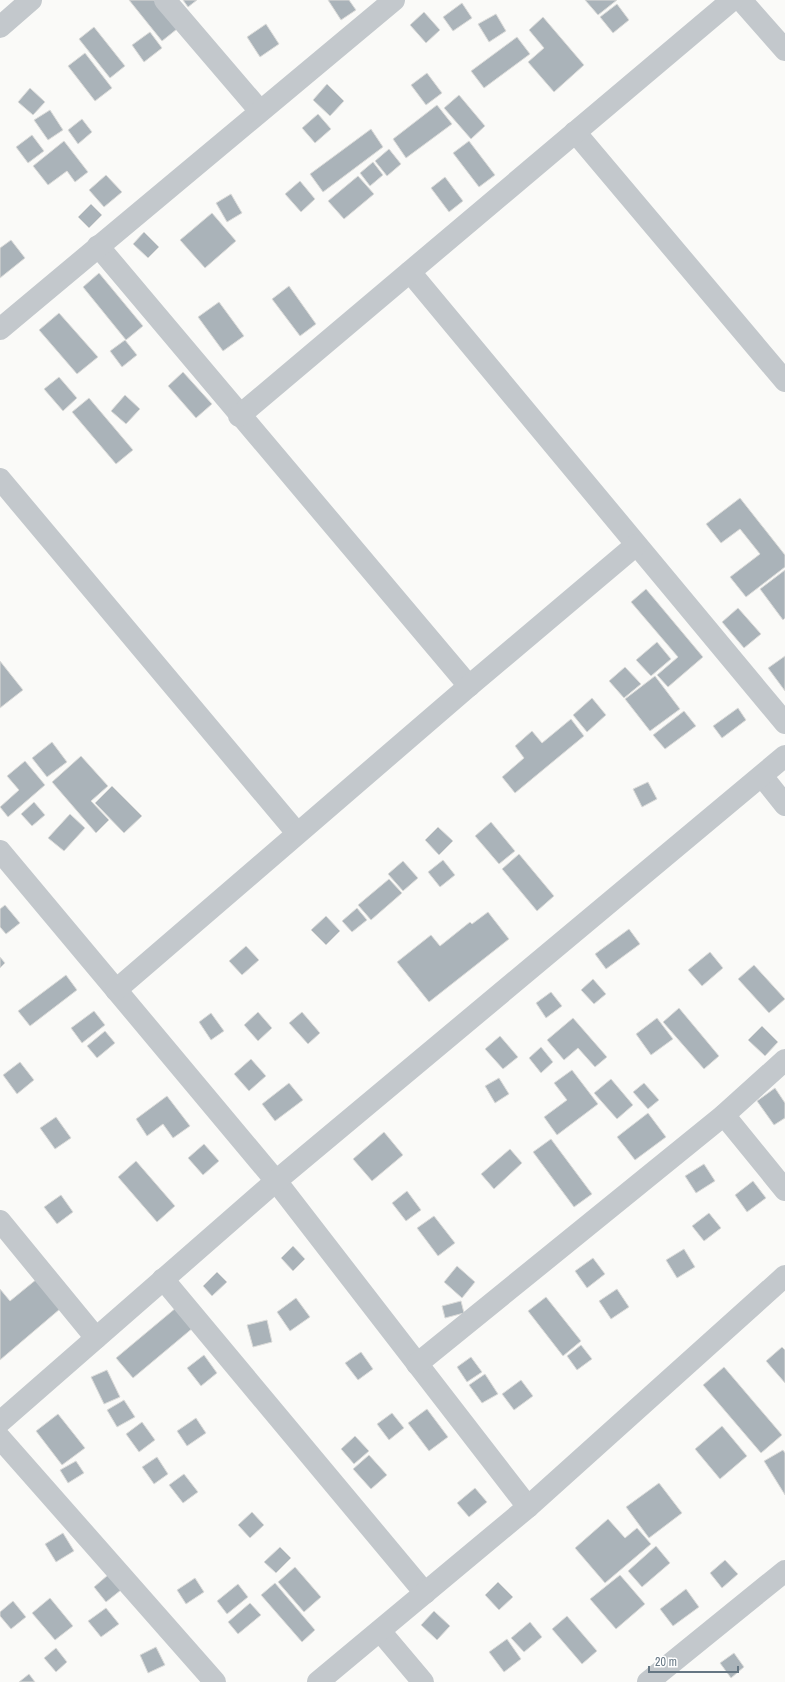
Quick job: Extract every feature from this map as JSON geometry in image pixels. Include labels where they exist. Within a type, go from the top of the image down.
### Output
[{"type":"street","points":[[0,27],[31,0]]},
{"type":"street","points":[[165,0],[260,111]]},
{"type":"street","points":[[0,329],[394,0]]},
{"type":"street","points":[[239,416],[732,0]]},
{"type":"street","points":[[741,0],[785,50]]},
{"type":"street","points":[[575,132],[785,381]]},
{"type":"street","points":[[98,246],[239,416],[469,686]]},
{"type":"street","points":[[410,272],[785,723]]},
{"type":"street","points":[[0,479],[298,833]]},
{"type":"street","points":[[116,990],[469,686],[636,545]]},
{"type":"street","points":[[0,1422],[276,1181],[785,756]]},
{"type":"street","points":[[762,776],[785,805]]},
{"type":"street","points":[[0,851],[276,1181],[528,1507]]},
{"type":"street","points":[[417,1364],[724,1115],[785,1060]]},
{"type":"street","points":[[724,1115],[785,1190]]},
{"type":"street","points":[[0,1221],[96,1338]]},
{"type":"street","points":[[318,1682],[528,1507],[785,1276]]},
{"type":"street","points":[[163,1279],[425,1593]]},
{"type":"street","points":[[0,1438],[215,1682]]},
{"type":"street","points":[[648,1682],[785,1570]]},
{"type":"street","points":[[380,1631],[423,1682]]},
{"type":"building","points":[[129,0],[154,0],[177,29],[162,41]]},
{"type":"building","points":[[183,0],[197,0],[188,7]]},
{"type":"building","points":[[328,0],[349,0],[356,10],[341,20]]},
{"type":"building","points":[[585,0],[617,0],[598,15]]},
{"type":"building","points":[[462,3],[472,18],[453,31],[443,17]]},
{"type":"building","points":[[617,4],[629,20],[613,33],[600,17]]},
{"type":"building","points":[[424,12],[440,30],[426,43],[410,25]]},
{"type":"building","points":[[496,14],[506,31],[489,42],[478,24]]},
{"type":"building","points":[[543,17],[584,65],[554,92],[528,62],[544,48],[529,30]]},
{"type":"building","points":[[266,24],[279,44],[260,57],[247,37]]},
{"type":"building","points":[[94,27],[125,66],[110,78],[79,39]]},
{"type":"building","points":[[150,32],[162,48],[144,62],[132,45]]},
{"type":"building","points":[[517,37],[530,54],[484,88],[471,71]]},
{"type":"building","points":[[85,53],[112,88],[95,101],[68,66]]},
{"type":"building","points":[[427,73],[442,93],[426,105],[411,85]]},
{"type":"building","points":[[327,84],[344,101],[330,116],[313,100]]},
{"type":"building","points":[[30,88],[45,102],[33,115],[18,102]]},
{"type":"building","points":[[459,95],[485,126],[471,139],[444,108]]},
{"type":"building","points":[[437,105],[452,124],[406,158],[393,139]]},
{"type":"building","points":[[50,110],[63,130],[48,140],[34,120]]},
{"type":"building","points":[[318,114],[331,129],[315,143],[302,128]]},
{"type":"building","points":[[82,119],[92,132],[78,144],[68,130]]},
{"type":"building","points":[[371,129],[383,147],[323,192],[310,174]]},
{"type":"building","points":[[32,135],[44,151],[28,163],[16,147]]},
{"type":"building","points":[[64,141],[88,172],[75,182],[67,171],[48,185],[33,166]]},
{"type":"building","points":[[469,141],[495,175],[479,187],[453,153]]},
{"type":"building","points":[[389,149],[401,164],[387,176],[375,161]]},
{"type":"building","points":[[373,162],[383,175],[370,186],[360,173]]},
{"type":"building","points":[[106,175],[122,192],[104,207],[89,190]]},
{"type":"building","points":[[358,176],[374,194],[344,219],[328,201]]},
{"type":"building","points":[[445,177],[463,201],[449,212],[431,188]]},
{"type":"building","points":[[300,181],[315,199],[301,212],[285,194]]},
{"type":"building","points":[[231,194],[242,213],[227,222],[216,203]]},
{"type":"building","points":[[91,204],[102,215],[89,228],[78,217]]},
{"type":"building","points":[[212,213],[236,241],[205,268],[180,240]]},
{"type":"building","points":[[144,232],[159,247],[148,258],[133,244]]},
{"type":"building","points":[[11,240],[25,258],[0,278],[0,248]]},
{"type":"building","points":[[99,273],[143,326],[126,340],[83,287]]},
{"type":"building","points":[[289,286],[316,324],[300,336],[272,299]]},
{"type":"building","points":[[219,302],[244,336],[223,351],[198,317]]},
{"type":"building","points":[[59,313],[98,357],[77,374],[39,330]]},
{"type":"building","points":[[125,340],[137,355],[122,367],[110,351]]},
{"type":"building","points":[[183,372],[212,404],[196,418],[168,386]]},
{"type":"building","points":[[59,377],[77,398],[63,411],[44,389]]},
{"type":"building","points":[[125,395],[140,409],[126,424],[111,411]]},
{"type":"building","points":[[89,398],[133,450],[116,464],[72,412]]},
{"type":"building","points":[[740,498],[785,555],[785,567],[746,597],[730,577],[760,554],[740,529],[721,543],[706,524]]},
{"type":"building","points":[[785,570],[785,618],[783,620],[760,589]]},
{"type":"building","points":[[646,589],[703,657],[668,687],[657,675],[678,657],[631,602]]},
{"type":"building","points":[[738,608],[761,634],[744,648],[722,622]]},
{"type":"building","points":[[657,642],[671,659],[651,676],[636,660]]},
{"type":"building","points":[[785,656],[785,691],[768,668]]},
{"type":"building","points":[[0,661],[23,690],[0,708]]},
{"type":"building","points":[[625,667],[641,684],[624,698],[609,681]]},
{"type":"building","points":[[655,676],[680,709],[650,731],[625,699]]},
{"type":"building","points":[[592,698],[606,715],[587,732],[573,715]]},
{"type":"building","points":[[738,708],[746,720],[722,738],[713,726]]},
{"type":"building","points":[[684,711],[696,726],[665,749],[653,735]]},
{"type":"building","points":[[571,719],[584,736],[515,793],[502,777],[524,758],[515,746],[532,731],[542,743]]},
{"type":"building","points":[[52,742],[67,762],[47,777],[32,758]]},
{"type":"building","points":[[81,756],[108,786],[91,801],[109,820],[96,833],[52,782]]},
{"type":"building","points":[[25,761],[45,785],[8,817],[0,807],[19,790],[7,776]]},
{"type":"building","points":[[648,782],[657,799],[642,807],[633,789]]},
{"type":"building","points":[[112,786],[142,816],[124,833],[95,803]]},
{"type":"building","points":[[34,802],[45,815],[32,826],[21,814]]},
{"type":"building","points":[[70,814],[85,828],[64,851],[48,838]]},
{"type":"building","points":[[491,822],[515,851],[499,864],[475,836]]},
{"type":"building","points":[[438,827],[453,841],[439,855],[425,840]]},
{"type":"building","points":[[519,854],[554,896],[537,911],[502,869]]},
{"type":"building","points":[[443,860],[455,875],[440,887],[428,872]]},
{"type":"building","points":[[403,861],[418,878],[403,891],[388,874]]},
{"type":"building","points":[[389,879],[402,893],[371,920],[358,905]]},
{"type":"building","points":[[5,905],[20,923],[6,934],[0,927],[0,909]]},
{"type":"building","points":[[357,908],[367,920],[352,932],[342,921]]},
{"type":"building","points":[[488,912],[509,939],[429,1002],[397,962],[431,935],[440,946],[470,922],[472,924]]},
{"type":"building","points":[[326,916],[340,931],[326,945],[311,930]]},
{"type":"building","points":[[629,929],[640,944],[606,969],[595,954]]},
{"type":"building","points":[[246,946],[259,960],[242,975],[229,961]]},
{"type":"building","points":[[710,952],[723,968],[702,986],[688,970]]},
{"type":"building","points":[[0,957],[5,963],[0,968]]},
{"type":"building","points":[[754,965],[785,999],[769,1013],[738,979]]},
{"type":"building","points":[[66,975],[77,990],[30,1026],[18,1011]]},
{"type":"building","points":[[593,979],[606,994],[594,1004],[581,990]]},
{"type":"building","points":[[551,992],[562,1006],[546,1018],[536,1003]]},
{"type":"building","points":[[679,1008],[719,1056],[704,1069],[663,1022]]},
{"type":"building","points":[[94,1011],[105,1025],[82,1043],[71,1028]]},
{"type":"building","points":[[258,1012],[272,1028],[258,1041],[244,1025]]},
{"type":"building","points":[[302,1012],[320,1033],[308,1044],[289,1023]]},
{"type":"building","points":[[211,1013],[224,1031],[211,1040],[199,1022]]},
{"type":"building","points":[[573,1018],[607,1057],[595,1067],[578,1048],[564,1060],[547,1040]]},
{"type":"building","points":[[657,1018],[673,1039],[651,1055],[636,1034]]},
{"type":"building","points":[[762,1026],[778,1042],[765,1056],[748,1040]]},
{"type":"building","points":[[105,1031],[115,1043],[97,1058],[87,1046]]},
{"type":"building","points":[[500,1036],[518,1057],[503,1069],[485,1049]]},
{"type":"building","points":[[541,1047],[553,1062],[541,1073],[529,1058]]},
{"type":"building","points":[[251,1059],[266,1076],[249,1091],[234,1074]]},
{"type":"building","points":[[20,1062],[34,1080],[17,1094],[3,1075]]},
{"type":"building","points":[[572,1070],[598,1104],[557,1135],[544,1117],[567,1100],[554,1083]]},
{"type":"building","points":[[499,1078],[509,1094],[495,1103],[485,1086]]},
{"type":"building","points":[[611,1079],[633,1105],[617,1119],[594,1093]]},
{"type":"building","points":[[289,1083],[303,1100],[275,1121],[262,1104]]},
{"type":"building","points":[[644,1083],[659,1100],[648,1109],[633,1092]]},
{"type":"building","points":[[775,1088],[785,1103],[785,1118],[774,1125],[757,1101]]},
{"type":"building","points":[[167,1096],[190,1126],[173,1138],[163,1124],[147,1136],[136,1119]]},
{"type":"building","points":[[648,1113],[666,1137],[635,1160],[617,1137]]},
{"type":"building","points":[[56,1117],[71,1138],[55,1149],[40,1128]]},
{"type":"building","points":[[384,1132],[403,1155],[372,1181],[353,1159]]},
{"type":"building","points":[[551,1139],[592,1194],[574,1207],[533,1152]]},
{"type":"building","points":[[204,1144],[219,1161],[203,1175],[188,1158]]},
{"type":"building","points":[[510,1149],[522,1163],[494,1189],[481,1174]]},
{"type":"building","points":[[136,1161],[175,1206],[157,1222],[118,1177]]},
{"type":"building","points":[[704,1164],[715,1181],[696,1193],[685,1176]]},
{"type":"building","points":[[753,1181],[766,1198],[747,1212],[735,1195]]},
{"type":"building","points":[[407,1191],[421,1210],[406,1221],[392,1203]]},
{"type":"building","points":[[61,1195],[73,1212],[57,1224],[44,1207]]},
{"type":"building","points":[[709,1213],[721,1228],[704,1241],[692,1226]]},
{"type":"building","points":[[434,1216],[455,1243],[438,1256],[417,1228]]},
{"type":"building","points":[[293,1246],[305,1259],[293,1271],[281,1258]]},
{"type":"building","points":[[684,1249],[695,1267],[677,1278],[666,1260]]},
{"type":"building","points":[[593,1258],[605,1274],[587,1288],[575,1271]]},
{"type":"building","points":[[457,1266],[475,1282],[462,1298],[444,1282]]},
{"type":"building","points":[[217,1272],[227,1282],[212,1296],[203,1286]]},
{"type":"building","points":[[43,1274],[67,1303],[0,1360],[0,1289],[10,1301]]},
{"type":"building","points":[[617,1289],[629,1307],[611,1319],[599,1301]]},
{"type":"building","points":[[546,1297],[581,1341],[563,1356],[528,1311]]},
{"type":"building","points":[[296,1298],[310,1317],[290,1331],[277,1312]]},
{"type":"building","points":[[461,1301],[464,1313],[445,1318],[442,1306]]},
{"type":"building","points":[[177,1307],[194,1327],[133,1378],[116,1358]]},
{"type":"building","points":[[267,1320],[272,1342],[253,1347],[247,1325]]},
{"type":"building","points":[[581,1345],[592,1359],[577,1370],[567,1356]]},
{"type":"building","points":[[782,1347],[785,1350],[785,1383],[766,1361]]},
{"type":"building","points":[[361,1352],[373,1369],[358,1380],[345,1363]]},
{"type":"building","points":[[204,1355],[217,1373],[201,1386],[187,1368]]},
{"type":"building","points":[[471,1357],[482,1372],[467,1382],[457,1367]]},
{"type":"building","points":[[724,1367],[782,1435],[761,1453],[703,1385]]},
{"type":"building","points":[[107,1370],[120,1397],[104,1404],[91,1377]]},
{"type":"building","points":[[485,1374],[498,1394],[482,1403],[469,1385]]},
{"type":"building","points":[[521,1380],[533,1396],[514,1410],[502,1394]]},
{"type":"building","points":[[124,1400],[135,1417],[117,1427],[107,1410]]},
{"type":"building","points":[[427,1409],[448,1437],[429,1451],[408,1423]]},
{"type":"building","points":[[392,1413],[404,1428],[389,1440],[377,1424]]},
{"type":"building","points":[[58,1414],[85,1448],[62,1465],[36,1431]]},
{"type":"building","points":[[196,1418],[206,1433],[187,1446],[177,1431]]},
{"type":"building","points":[[142,1422],[155,1440],[139,1452],[126,1434]]},
{"type":"building","points":[[722,1426],[747,1456],[720,1479],[695,1449]]},
{"type":"building","points":[[355,1436],[369,1451],[354,1464],[341,1449]]},
{"type":"building","points":[[783,1450],[785,1453],[785,1495],[764,1461]]},
{"type":"building","points":[[369,1455],[387,1475],[371,1489],[353,1469]]},
{"type":"building","points":[[157,1457],[168,1474],[154,1484],[142,1467]]},
{"type":"building","points":[[76,1461],[84,1473],[68,1483],[60,1470]]},
{"type":"building","points":[[184,1474],[198,1492],[183,1503],[169,1485]]},
{"type":"building","points":[[659,1483],[682,1513],[649,1538],[626,1507]]},
{"type":"building","points":[[475,1488],[487,1502],[469,1517],[457,1503]]},
{"type":"building","points":[[252,1512],[264,1525],[250,1538],[238,1525]]},
{"type":"building","points":[[608,1519],[625,1538],[637,1528],[651,1544],[605,1583],[575,1548]]},
{"type":"building","points":[[63,1533],[74,1551],[56,1562],[45,1544]]},
{"type":"building","points":[[656,1546],[670,1563],[642,1587],[628,1571]]},
{"type":"building","points":[[280,1547],[291,1558],[276,1573],[264,1562]]},
{"type":"building","points":[[725,1560],[738,1574],[722,1588],[710,1573]]},
{"type":"building","points":[[295,1567],[321,1597],[304,1612],[278,1582]]},
{"type":"building","points":[[108,1575],[121,1590],[106,1602],[94,1587]]},
{"type":"building","points":[[620,1575],[645,1604],[616,1629],[590,1599]]},
{"type":"building","points":[[195,1578],[204,1592],[186,1604],[177,1590]]},
{"type":"building","points":[[498,1582],[513,1597],[499,1610],[485,1595]]},
{"type":"building","points":[[275,1583],[315,1630],[302,1642],[261,1595]]},
{"type":"building","points":[[238,1584],[248,1597],[227,1614],[217,1601]]},
{"type":"building","points":[[686,1589],[699,1607],[673,1626],[660,1609]]},
{"type":"building","points":[[50,1598],[73,1626],[55,1640],[32,1613]]},
{"type":"building","points":[[13,1601],[26,1617],[11,1629],[0,1616],[0,1612]]},
{"type":"building","points":[[250,1603],[261,1615],[238,1634],[228,1622]]},
{"type":"building","points":[[106,1608],[119,1624],[101,1637],[88,1621]]},
{"type":"building","points":[[434,1611],[450,1626],[437,1640],[421,1625]]},
{"type":"building","points":[[567,1616],[597,1651],[582,1664],[552,1629]]},
{"type":"building","points":[[530,1622],[542,1637],[524,1652],[511,1638]]},
{"type":"building","points":[[507,1639],[521,1659],[504,1672],[489,1652]]},
{"type":"building","points":[[156,1647],[165,1665],[148,1673],[140,1655]]},
{"type":"building","points":[[56,1648],[67,1662],[56,1672],[44,1658]]},
{"type":"building","points":[[734,1653],[744,1667],[731,1678],[720,1663]]},
{"type":"building","points":[[29,1674],[35,1682],[19,1682]]}]
